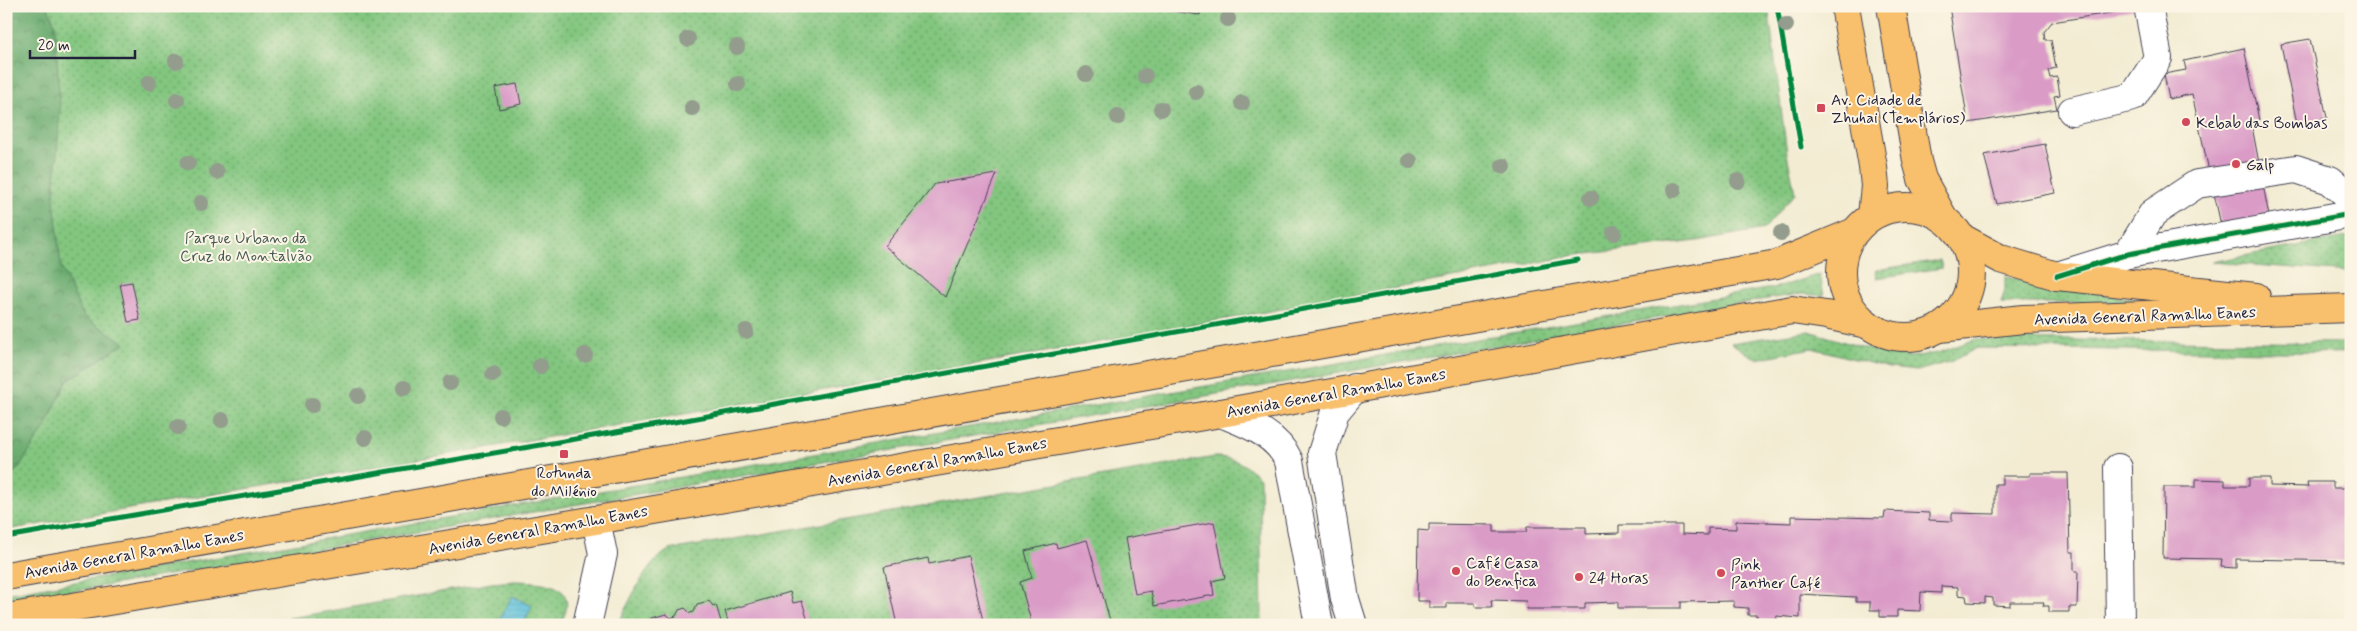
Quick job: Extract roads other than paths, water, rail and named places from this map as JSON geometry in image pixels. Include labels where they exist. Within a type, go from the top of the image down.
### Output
[{"type":"main road","points":[[1844,6],[1875,186],[1862,224],[1842,256],[1841,282],[1850,306],[1867,324],[1890,335],[1903,337],[1916,336],[1940,328],[1959,311],[1969,288],[1970,262],[1953,228],[1922,179],[1917,161],[1896,10]]},
{"type":"main road","points":[[1862,224],[1883,210],[1908,206],[1921,208],[1953,228]]},
{"type":"main road","name":"Avenida General Ramalho Eanes","points":[[6,576],[1778,264],[1862,224]]},
{"type":"main road","name":"Avenida General Ramalho Eanes","points":[[1953,228],[2001,259],[2057,276],[2351,307]]},
{"type":"main road","name":"Avenida General Ramalho Eanes","points":[[1940,328],[2023,319],[2351,307]]},
{"type":"main road","name":"Avenida General Ramalho Eanes","points":[[6,618],[596,520],[1221,413],[1792,310],[1867,324]]},
{"type":"street","points":[[2072,111],[2133,97],[2158,58],[2148,6]]},
{"type":"street","points":[[2128,254],[2153,213],[2197,184],[2296,169],[2330,180],[2351,198]]},
{"type":"street","points":[[2057,276],[2128,254],[2351,214]]},
{"type":"street","points":[[1352,625],[1345,599],[1322,453],[1335,412],[1355,388]]},
{"type":"street","points":[[1221,413],[1260,430],[1284,450],[1289,461],[1319,625]]},
{"type":"street","points":[[2118,468],[2120,625]]},
{"type":"street","points":[[587,625],[603,554],[596,520]]},
{"type":"water","points":[[512,596],[532,606],[523,625],[497,625]]},
{"type":"place","name":"Av. Cidade de Zhuhai (Templários)","points":[[1821,108]]},
{"type":"place","name":"Kebab das Bombas","points":[[2186,122]]},
{"type":"place","name":"Galp","points":[[2236,164]]},
{"type":"place","name":"Rotunda do Milénio","points":[[564,454]]},
{"type":"place","name":"Café Casa do Benfica","points":[[1456,571]]},
{"type":"place","name":"Pink Panther Café","points":[[1721,573]]},
{"type":"place","name":"24 Horas","points":[[1579,577]]},
{"type":"park label","name":"Parque Urbano da Cruz do Montalvão","points":[[246,246]]}]
